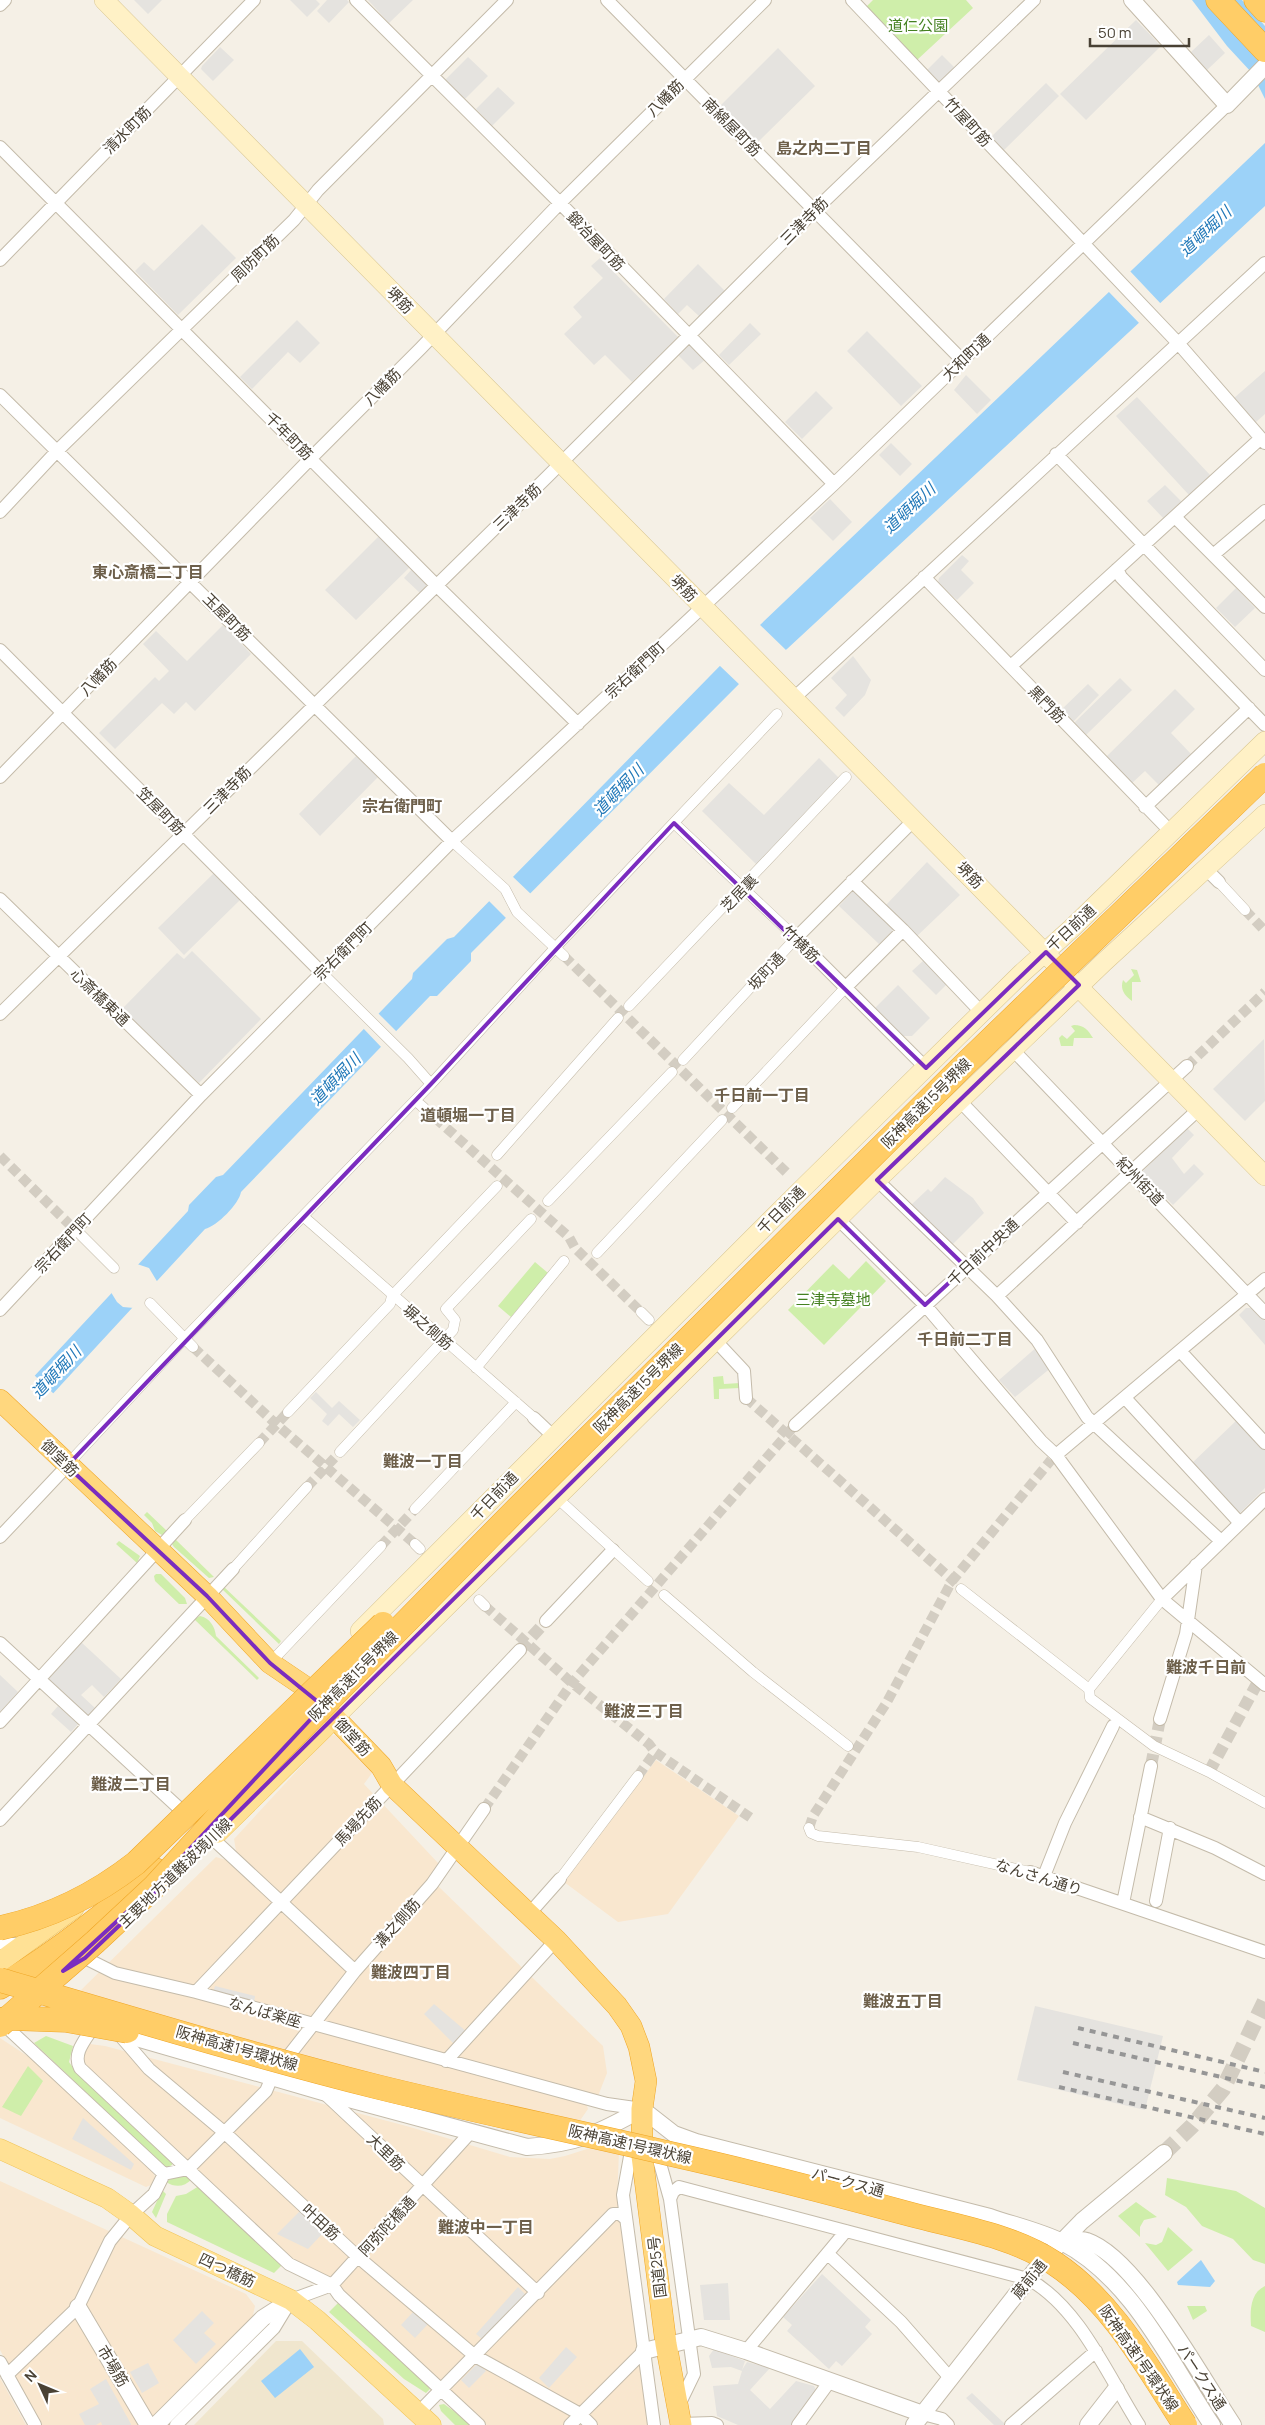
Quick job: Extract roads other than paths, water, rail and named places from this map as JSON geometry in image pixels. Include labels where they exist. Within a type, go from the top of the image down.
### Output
[{"type":"highway","points":[[1218,0],[1265,52]]},
{"type":"highway","points":[[1256,0],[1265,10]]},
{"type":"highway","name":"阪神高速15号堺線","points":[[2,2005],[66,1944],[113,1907],[167,1860],[270,1760],[512,1514],[960,1069],[1265,775]]},
{"type":"highway","points":[[1219,818],[1265,784]]},
{"type":"highway","name":"御堂筋","points":[[0,1400],[67,1466],[207,1596],[270,1663],[304,1686],[381,1766],[392,1784],[556,1940],[617,2006],[631,2026],[639,2047],[646,2081],[642,2109]]},
{"type":"highway","points":[[0,1928],[43,1916],[71,1905],[94,1893],[136,1863],[378,1628],[512,1514]]},
{"type":"highway","points":[[0,2025],[95,1942],[154,1887],[270,1760]]},
{"type":"highway","name":"阪神高速1号環状線","points":[[0,1980],[254,2054],[380,2087],[772,2177],[985,2234],[1031,2250],[1072,2276],[1098,2301],[1138,2353],[1185,2425]]},
{"type":"highway","points":[[2,2005],[9,2018],[66,2020],[254,2054]]},
{"type":"highway","name":"国道25号","points":[[642,2109],[642,2156],[666,2344],[680,2419]]},
{"type":"main road","name":"堺筋","points":[[104,0],[560,464],[1079,985],[1265,1176]]},
{"type":"main road","name":"千日前通","points":[[304,1686],[553,1436],[926,1068],[1265,742]]},
{"type":"main road","points":[[335,1717],[877,1180],[1079,985],[1265,814]]},
{"type":"main road","points":[[0,1962],[25,1946],[126,1865],[304,1686]]},
{"type":"main road","name":"主要地方道難波境川線","points":[[2,2005],[85,1958],[212,1838],[335,1717]]},
{"type":"main road","name":"四つ橋筋","points":[[0,2149],[107,2198],[131,2215],[155,2236],[291,2300],[316,2320],[425,2419]]},
{"type":"street","points":[[0,5],[5,0]]},
{"type":"street","name":"清水町筋","points":[[0,260],[254,0]]},
{"type":"street","name":"鍛冶屋町筋","points":[[356,0],[560,203],[834,484]]},
{"type":"street","name":"周防町筋","points":[[0,512],[57,451],[294,220],[305,204],[507,0]]},
{"type":"street","name":"南綿屋町筋","points":[[607,0],[963,360]]},
{"type":"street","name":"八幡筋","points":[[0,777],[311,458],[434,335],[560,203],[765,0]]},
{"type":"street","name":"竹屋町筋","points":[[852,0],[1178,343],[1263,440]]},
{"type":"street","name":"三津寺筋","points":[[0,1014],[560,464],[815,210],[1034,0]]},
{"type":"street","points":[[1132,0],[1227,105],[1265,66]]},
{"type":"street","name":"大和町通","points":[[703,607],[1084,245],[1227,105]]},
{"type":"street","name":"千年町筋","points":[[0,147],[183,328],[436,585],[578,724]]},
{"type":"street","points":[[794,698],[1265,263]]},
{"type":"street","name":"玉屋町筋","points":[[0,395],[452,841]]},
{"type":"street","points":[[1011,666],[1263,440]]},
{"type":"street","points":[[1056,454],[1265,670]]},
{"type":"street","points":[[1213,555],[1265,511]]},
{"type":"street","points":[[1176,517],[1265,607]]},
{"type":"street","points":[[1117,569],[1121,577],[1265,725]]},
{"type":"street","name":"黒門筋","points":[[924,577],[1170,832]]},
{"type":"street","name":"宗右衛門町","points":[[0,1310],[201,1095],[452,841],[703,607]]},
{"type":"street","name":"笠屋町筋","points":[[0,650],[322,972]]},
{"type":"street","points":[[1145,807],[1249,708]]},
{"type":"street","points":[[0,1537],[186,1337],[416,1101],[555,948],[777,714]]},
{"type":"street","name":"芝居裏","points":[[629,1006],[846,778]]},
{"type":"street","name":"坂町通","points":[[683,1060],[796,938],[914,820]]},
{"type":"street","name":"竹横筋","points":[[674,823],[796,938],[926,1068]]},
{"type":"street","points":[[452,841],[482,866],[505,889],[517,912],[564,956]]},
{"type":"street","points":[[1205,868],[1245,910]]},
{"type":"street","points":[[852,881],[903,930],[982,1013]]},
{"type":"street","name":"心斎橋東通","points":[[0,899],[201,1095]]},
{"type":"street","points":[[732,1108],[846,987],[903,930]]},
{"type":"street","points":[[322,972],[408,1058],[431,1084]]},
{"type":"street","points":[[497,1155],[618,1018]]},
{"type":"street","name":"紀州街道","points":[[1013,1050],[1265,1313]]},
{"type":"street","name":"千日前中央通","points":[[795,1425],[1187,1066]]},
{"type":"street","points":[[548,1201],[672,1072]]},
{"type":"street","points":[[416,1101],[424,1108]]},
{"type":"street","points":[[960,1101],[1077,1223]]},
{"type":"street","points":[[997,1296],[1200,1108]]},
{"type":"street","points":[[597,1253],[722,1120]]},
{"type":"street","points":[[877,1180],[997,1296],[1037,1340],[1087,1417],[1221,1541]]},
{"type":"street","points":[[288,1412],[390,1304],[392,1296],[497,1186]]},
{"type":"street","name":"塀之側筋","points":[[304,1217],[553,1436]]},
{"type":"street","points":[[340,1452],[443,1340],[455,1324],[454,1318],[446,1309],[531,1219]]},
{"type":"street","points":[[838,1219],[925,1305],[1041,1441],[1162,1599],[1186,1621],[1263,1680]]},
{"type":"street","points":[[80,1234],[114,1268]]},
{"type":"street","points":[[476,1368],[564,1261]]},
{"type":"street","points":[[1054,1458],[1249,1295],[1265,1279]]},
{"type":"street","points":[[150,1304],[186,1337],[193,1347]]},
{"type":"street","points":[[641,1312],[649,1320]]},
{"type":"street","points":[[714,1340],[744,1371],[746,1398]]},
{"type":"street","points":[[1181,1352],[1265,1443]]},
{"type":"street","points":[[1126,1398],[1240,1523]]},
{"type":"street","points":[[415,1509],[516,1402]]},
{"type":"street","points":[[0,1722],[185,1520],[259,1443]]},
{"type":"street","points":[[0,1820],[307,1487]]},
{"type":"street","points":[[556,1497],[648,1581]]},
{"type":"street","points":[[1090,1693],[1162,1599],[1265,1499]]},
{"type":"street","points":[[270,1663],[381,1546]]},
{"type":"street","points":[[546,1621],[613,1550]]},
{"type":"street","points":[[1160,1719],[1186,1634],[1186,1621],[1196,1565]]},
{"type":"street","points":[[961,1588],[1154,1746],[1209,1772],[1265,1803]]},
{"type":"street","points":[[664,1594],[761,1679],[848,1746]]},
{"type":"street","points":[[0,1643],[180,1809]]},
{"type":"street","name":"馬場先筋","points":[[196,1992],[520,1650]]},
{"type":"street","points":[[1044,1876],[1065,1823],[1114,1726]]},
{"type":"street","points":[[1123,1903],[1150,1766]]},
{"type":"street","points":[[529,1914],[560,1879],[638,1776]]},
{"type":"street","name":"溝之側筋","points":[[188,2169],[266,2091],[272,2077],[312,2025],[432,1884],[484,1809]]},
{"type":"street","points":[[1140,1817],[1170,1828],[1265,1874]]},
{"type":"street","name":"なんさん通り","points":[[809,1828],[811,1834],[818,1836],[918,1847],[1030,1872],[1265,1952]]},
{"type":"street","points":[[1156,1901],[1170,1828]]},
{"type":"street","points":[[212,1838],[356,1971]]},
{"type":"street","points":[[446,2061],[556,1940]]},
{"type":"street","points":[[0,1943],[25,1946]]},
{"type":"street","name":"なんば楽座","points":[[85,1958],[115,1973],[196,1992],[606,2104],[642,2109]]},
{"type":"street","points":[[2,2005],[118,2032],[323,2092],[527,2147],[558,2145],[599,2134],[642,2109]]},
{"type":"street","points":[[2,2005],[164,2174]]},
{"type":"street","points":[[94,2026],[77,2054],[77,2062],[80,2068],[289,2264],[332,2285],[339,2295],[479,2425]]},
{"type":"street","name":"叶田筋","points":[[118,2032],[149,2069],[224,2132],[358,2256],[475,2356],[580,2414],[591,2425]]},
{"type":"street","name":"大里筋","points":[[323,2092],[422,2187],[538,2293]]},
{"type":"street","points":[[642,2109],[660,2160],[670,2199],[691,2339],[694,2374],[680,2419],[717,2425]]},
{"type":"street","points":[[642,2109],[629,2153],[624,2187],[626,2219],[654,2425]]},
{"type":"street","name":"パークス通","points":[[642,2109],[674,2134],[696,2142],[990,2217],[1061,2242],[1098,2266],[1142,2317],[1212,2425]]},
{"type":"street","name":"阿弥陀橋通","points":[[156,2425],[263,2318],[291,2300],[332,2285],[470,2133]]},
{"type":"street","name":"蔵前通","points":[[919,2420],[1028,2279],[1061,2242],[1082,2220],[1164,2153]]},
{"type":"street","points":[[164,2174],[188,2169]]},
{"type":"street","points":[[7,2375],[78,2307],[110,2240],[131,2215],[154,2194],[164,2174]]},
{"type":"street","points":[[670,2199],[673,2192],[679,2187],[1028,2279],[1045,2288],[1055,2298],[1096,2351],[1116,2389],[1139,2425]]},
{"type":"street","points":[[425,2419],[442,2390],[613,2214],[620,2214],[626,2219]]},
{"type":"street","points":[[746,2351],[846,2231]]},
{"type":"street","name":"パークス通","points":[[1061,2242],[1086,2240],[1118,2262],[1151,2299],[1233,2425]]},
{"type":"street","points":[[828,2254],[902,2322],[951,2379]]},
{"type":"street","points":[[176,2425],[274,2328],[291,2300]]},
{"type":"street","name":"市場筋","points":[[78,2307],[148,2425]]},
{"type":"street","points":[[570,2425],[644,2351],[666,2344],[701,2337],[830,2381],[919,2420],[942,2419],[948,2425]]},
{"type":"street","points":[[1011,2425],[1096,2351]]},
{"type":"street","points":[[0,2362],[35,2425]]},
{"type":"street","points":[[798,2425],[830,2381]]},
{"type":"street","points":[[1088,2425],[1116,2389]]},
{"type":"water","points":[[1192,0],[1242,0],[1265,26],[1265,99],[1252,73],[1227,46]]},
{"type":"water","name":"道頓堀川","points":[[1265,143],[1265,206],[787,649],[739,684],[471,953],[471,961],[437,996],[430,996],[241,1192],[227,1214],[215,1224],[205,1229],[0,1451],[0,1413],[188,1211],[189,1205],[216,1177],[223,1175],[412,979],[413,973],[447,939],[454,937],[760,625]]},
{"type":"water","points":[[1201,2260],[1215,2281],[1210,2287],[1178,2285],[1177,2282]]},
{"type":"water","points":[[300,2349],[314,2367],[275,2398],[261,2381]]},
{"type":"tunnel","points":[[1245,910],[1265,931]]},
{"type":"tunnel","points":[[564,956],[788,1174]]},
{"type":"tunnel","points":[[1187,1066],[1265,992]]},
{"type":"tunnel","points":[[424,1108],[569,1237],[575,1248],[641,1312]]},
{"type":"tunnel","points":[[0,1156],[70,1225]]},
{"type":"tunnel","points":[[193,1347],[276,1424],[415,1544]]},
{"type":"tunnel","points":[[746,1398],[957,1584]]},
{"type":"tunnel","points":[[259,1443],[288,1412]]},
{"type":"tunnel","points":[[484,1809],[572,1683],[795,1425]]},
{"type":"tunnel","points":[[307,1487],[340,1452]]},
{"type":"tunnel","points":[[809,1828],[813,1816],[887,1702],[952,1581],[1051,1460]]},
{"type":"tunnel","points":[[381,1546],[415,1509]]},
{"type":"tunnel","points":[[485,1606],[572,1683],[649,1744],[655,1752],[751,1818]]},
{"type":"tunnel","points":[[520,1650],[546,1621]]},
{"type":"tunnel","points":[[1209,1772],[1259,1680]]},
{"type":"tunnel","points":[[1151,1766],[1160,1719]]},
{"type":"tunnel","points":[[638,1776],[655,1752]]},
{"type":"tunnel","points":[[1164,2153],[1192,2126],[1223,2089],[1265,2001]]},
{"type":"railway","points":[[1078,2028],[1265,2072]]},
{"type":"railway","points":[[1073,2043],[1265,2087]]},
{"type":"railway","points":[[1063,2072],[1265,2118]]},
{"type":"railway","points":[[1059,2087],[1265,2134]]},
{"type":"district","name":"島之内二丁目","points":[[824,148]]},
{"type":"district","name":"東心斎橋二丁目","points":[[148,572]]},
{"type":"district","name":"宗右衛門町","points":[[402,806]]},
{"type":"district","name":"千日前一丁目","points":[[762,1095]]},
{"type":"district","name":"道頓堀一丁目","points":[[468,1115]]},
{"type":"district","name":"千日前二丁目","points":[[965,1339]]},
{"type":"district","name":"難波一丁目","points":[[423,1461]]},
{"type":"district","name":"難波千日前","points":[[1206,1667]]},
{"type":"district","name":"難波三丁目","points":[[644,1711]]},
{"type":"district","name":"難波二丁目","points":[[131,1784]]},
{"type":"district","name":"難波四丁目","points":[[411,1972]]},
{"type":"district","name":"難波五丁目","points":[[903,2001]]},
{"type":"district","name":"難波中一丁目","points":[[486,2227]]},
{"type":"park label","name":"道仁公園","points":[[918,25]]},
{"type":"park label","name":"三津寺墓地","points":[[833,1299]]}]
